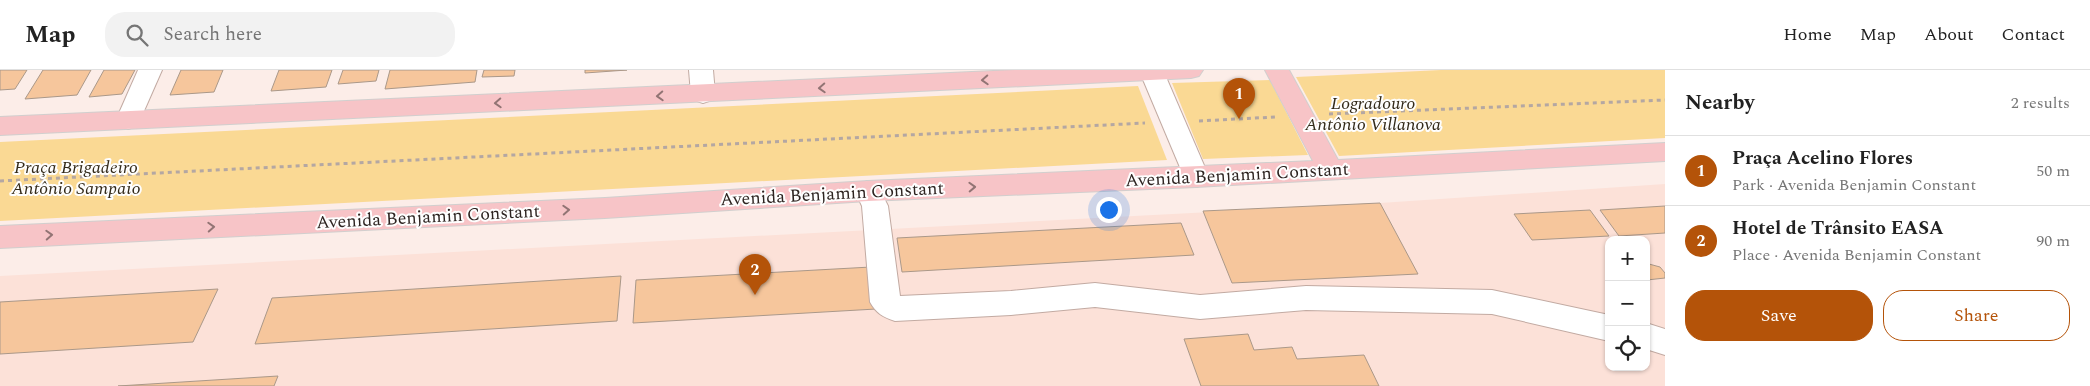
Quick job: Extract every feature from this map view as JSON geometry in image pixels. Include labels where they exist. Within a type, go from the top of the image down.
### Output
[{"type":"main road","points":[[0,126],[128,120],[702,82],[1191,70]]},
{"type":"main road","points":[[1277,70],[1331,170]]},
{"type":"main road","name":"Avenida Benjamin Constant","points":[[0,238],[604,208],[868,191],[1196,177],[1665,152]]},
{"type":"street","points":[[128,120],[150,70]]},
{"type":"street","points":[[1151,71],[1196,177]]},
{"type":"street","points":[[868,191],[875,206],[885,302],[895,309],[1011,303],[1095,295],[1200,307],[1306,298],[1492,302],[1605,327]]},
{"type":"street","points":[[1650,337],[1665,342]]},
{"type":"path","points":[[0,181],[1172,122],[1665,100]]},
{"type":"shaded area","points":[[1665,184],[1665,386],[0,386],[0,276],[1380,203]]},
{"type":"green space","name":"Logradouro Antônio Villanova","points":[[1441,70],[1665,70],[1665,138],[1339,156],[1296,77]]},
{"type":"green space","points":[[1270,80],[1308,155],[1203,159],[1172,83]]},
{"type":"green space","name":"Praça Brigadeiro Antônio Sampaio","points":[[1138,86],[1167,160],[0,221],[0,142]]},
{"type":"building","points":[[0,70],[27,70],[15,89],[0,90]]},
{"type":"building","points":[[43,70],[91,70],[77,95],[25,99]]},
{"type":"building","points":[[104,70],[135,70],[122,94],[89,97]]},
{"type":"building","points":[[181,70],[223,70],[214,92],[170,95]]},
{"type":"building","points":[[279,70],[332,70],[326,87],[271,91]]},
{"type":"building","points":[[343,70],[379,70],[376,81],[338,84]]},
{"type":"building","points":[[390,70],[477,70],[475,82],[385,89]]},
{"type":"building","points":[[484,70],[515,70],[514,76],[482,77]]},
{"type":"building","points":[[585,70],[627,70],[585,73]]},
{"type":"building","points":[[1380,203],[1418,274],[1232,283],[1203,211]]},
{"type":"building","points":[[1665,206],[1665,233],[1619,236],[1600,210]]},
{"type":"building","points":[[1590,210],[1609,236],[1532,240],[1514,214]]},
{"type":"building","points":[[1181,223],[1194,255],[902,272],[897,238]]},
{"type":"building","points":[[1650,264],[1660,267],[1665,273],[1665,278],[1650,280]]},
{"type":"building","points":[[871,267],[876,309],[633,323],[636,280]]},
{"type":"building","points":[[621,276],[617,321],[255,344],[272,298]]},
{"type":"building","points":[[218,289],[193,342],[0,354],[0,302]]},
{"type":"building","points":[[1248,334],[1254,350],[1292,347],[1297,359],[1364,355],[1379,386],[1201,386],[1184,339]]},
{"type":"building","points":[[278,376],[274,386],[118,386]]},
{"type":"place","name":"Praça Acelino Flores","points":[[1239,119]]},
{"type":"place","name":"Hotel de Trânsito EASA","points":[[755,295]]}]
